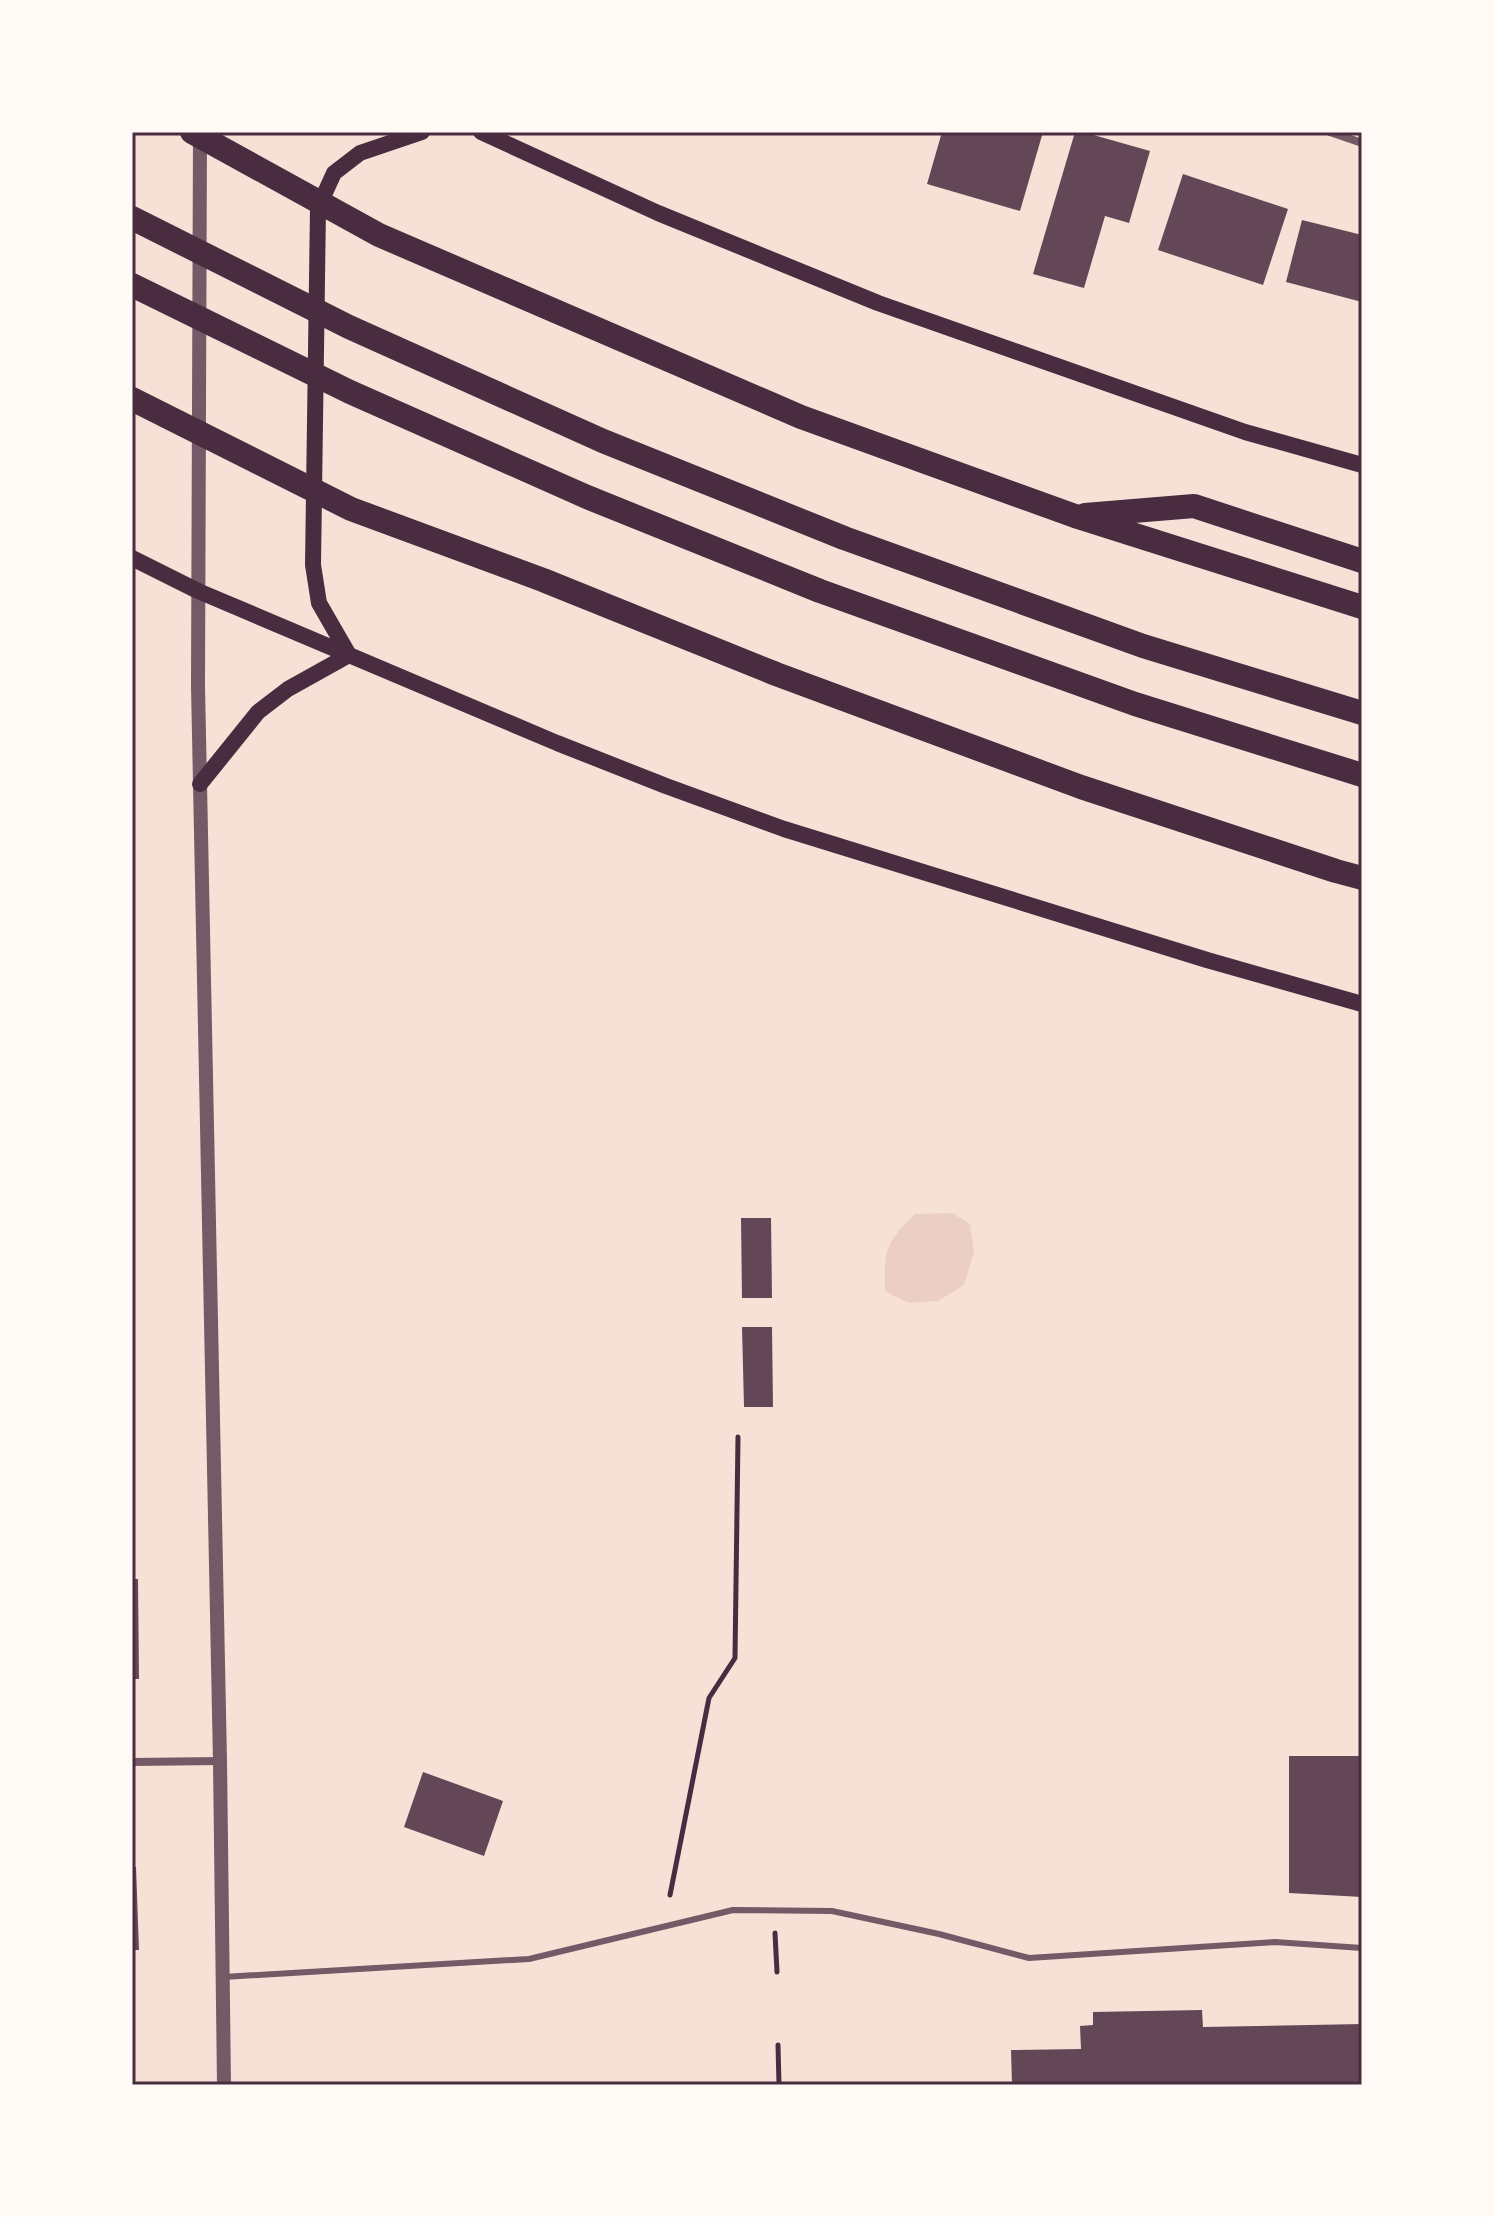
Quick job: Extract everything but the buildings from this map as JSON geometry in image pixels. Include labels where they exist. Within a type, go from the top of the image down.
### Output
[{"type":"highway","points":[[192,132],[379,235],[801,417],[1075,516],[1362,607]]},
{"type":"highway","points":[[132,218],[349,327],[603,441],[844,538],[1143,646],[1362,713]]},
{"type":"highway","points":[[132,285],[350,392],[587,497],[820,591],[1135,704],[1362,775]]},
{"type":"highway","points":[[132,399],[351,509],[543,580],[776,674],[1081,787],[1362,878]]},
{"type":"highway","points":[[1075,516],[1194,506],[1362,561]]},
{"type":"highway","points":[[1336,871],[1362,887]]},
{"type":"main road","points":[[349,655],[319,603],[313,565],[318,208],[334,173],[360,153],[422,132]]},
{"type":"main road","points":[[481,132],[658,213],[878,303],[1245,432],[1362,465]]},
{"type":"main road","points":[[132,558],[198,591],[557,743],[784,829],[1192,956],[1362,1004]]},
{"type":"main road","points":[[200,784],[258,712],[288,689],[349,655]]},
{"type":"street","points":[[200,132],[200,784],[224,2085]]},
{"type":"street","points":[[1330,132],[1362,143]]},
{"type":"street","points":[[132,1762],[220,1761]]},
{"type":"lane","points":[[223,1977],[529,1959],[733,1910],[832,1911],[939,1934],[1029,1958],[1275,1942],[1362,1948]]},
{"type":"path","points":[[670,1895],[709,1698],[735,1658],[738,1437]]},
{"type":"path","points":[[775,1933],[777,1972]]},
{"type":"path","points":[[778,2045],[779,2085]]},
{"type":"shaded area","points":[[952,1213],[970,1224],[974,1252],[964,1285],[938,1301],[909,1303],[885,1291],[886,1256],[898,1232],[915,1214]]}]
